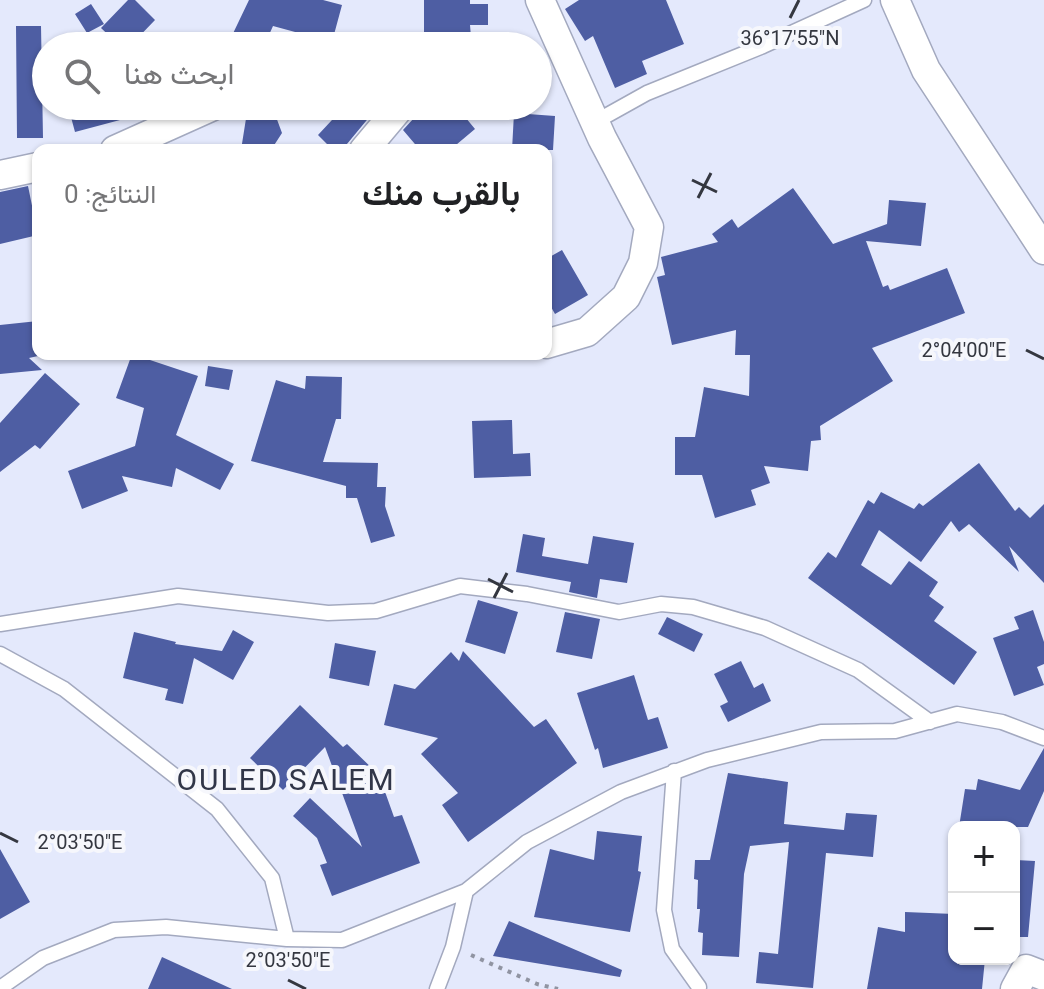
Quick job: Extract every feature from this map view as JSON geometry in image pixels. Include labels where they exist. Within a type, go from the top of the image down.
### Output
[{"type":"street","points":[[540,0],[595,122],[649,227],[643,263],[626,297],[587,332],[552,342]]},
{"type":"street","points":[[895,0],[926,70],[1044,250]]},
{"type":"street","points":[[552,61],[567,61]]},
{"type":"street","points":[[128,144],[182,120]]},
{"type":"street","points":[[369,144],[389,120]]},
{"type":"street","points":[[0,175],[32,168]]},
{"type":"street","points":[[1015,989],[1026,969],[1044,976]]},
{"type":"lane","points":[[595,122],[647,93],[763,46],[864,0]]},
{"type":"lane","points":[[0,624],[178,596],[328,613],[376,611],[460,586],[527,594],[619,612],[661,604],[693,607],[765,628],[858,670],[930,722]]},
{"type":"lane","points":[[0,654],[64,689],[217,809],[272,878],[287,939]]},
{"type":"lane","points":[[0,988],[43,958],[114,930],[166,927],[287,939],[342,940],[466,891],[527,842],[621,792],[707,760],[821,732],[895,731],[957,714],[1002,722],[1044,738]]},
{"type":"lane","points":[[674,771],[664,910],[672,949],[699,987]]},
{"type":"lane","points":[[437,989],[453,947],[466,891]]},
{"type":"path","points":[[453,947],[537,984],[558,989]]},
{"type":"building","points":[[128,0],[135,0],[155,20],[143,32],[105,32],[101,28]]},
{"type":"building","points":[[249,0],[323,0],[342,5],[335,32],[295,32],[273,26],[270,32],[234,32]]},
{"type":"building","points":[[424,0],[470,0],[470,4],[488,4],[488,25],[470,25],[471,32],[424,32]]},
{"type":"building","points":[[579,0],[666,0],[684,44],[642,61],[647,74],[615,88],[593,36],[585,41],[565,9]]},
{"type":"building","points":[[91,4],[104,24],[86,32],[75,14]]},
{"type":"building","points":[[16,26],[41,26],[41,32],[32,32],[32,120],[43,120],[43,138],[17,138]]},
{"type":"building","points":[[552,116],[555,116],[553,150],[552,144],[512,144],[514,120],[552,120]]},
{"type":"building","points":[[72,120],[120,120],[75,132]]},
{"type":"building","points":[[246,120],[277,120],[282,133],[275,144],[242,144]]},
{"type":"building","points":[[332,120],[367,120],[347,144],[327,144],[318,135]]},
{"type":"building","points":[[412,120],[468,120],[475,129],[457,144],[415,144],[403,130]]},
{"type":"building","points":[[28,186],[32,206],[32,236],[0,244],[0,192]]},
{"type":"building","points":[[793,188],[833,244],[887,224],[889,200],[926,203],[921,246],[866,241],[883,287],[888,285],[890,290],[947,268],[965,313],[872,348],[893,381],[820,426],[821,440],[811,441],[808,471],[764,466],[770,483],[751,490],[756,505],[715,518],[702,475],[675,475],[675,437],[695,437],[704,387],[749,396],[750,355],[735,355],[736,330],[672,345],[657,277],[665,275],[661,257],[718,242],[712,234],[732,219],[738,228]]},
{"type":"building","points":[[562,250],[588,295],[555,314],[552,309],[552,256]]},
{"type":"building","points":[[32,322],[32,357],[29,358],[42,370],[0,374],[0,325]]},
{"type":"building","points":[[130,360],[150,360],[198,376],[176,435],[234,464],[220,490],[176,468],[172,487],[122,476],[128,491],[82,509],[68,471],[135,446],[144,408],[116,398]]},
{"type":"building","points":[[208,366],[233,370],[229,390],[205,386]]},
{"type":"building","points":[[45,373],[80,404],[40,449],[35,445],[0,472],[0,423]]},
{"type":"building","points":[[306,376],[342,377],[341,419],[336,419],[323,462],[378,463],[377,487],[386,487],[385,506],[395,536],[371,543],[357,498],[346,498],[346,486],[251,461],[276,380],[305,389]]},
{"type":"building","points":[[512,420],[513,454],[530,453],[531,476],[474,478],[472,421]]},
{"type":"building","points":[[979,463],[1015,511],[1019,507],[1030,518],[1044,504],[1044,583],[1009,546],[1019,572],[969,524],[959,532],[951,521],[921,562],[879,530],[861,565],[891,585],[909,561],[938,582],[929,596],[944,607],[934,621],[977,652],[954,685],[808,578],[828,552],[836,558],[868,500],[874,504],[881,492],[914,509],[919,503],[923,506]]},
{"type":"building","points":[[523,534],[545,538],[542,556],[588,564],[593,536],[634,543],[627,583],[600,579],[597,598],[569,592],[571,582],[516,572]]},
{"type":"building","points":[[478,600],[518,612],[505,654],[465,642]]},
{"type":"building","points":[[1033,610],[1044,642],[1044,664],[1037,667],[1044,685],[1014,696],[993,638],[1019,629],[1014,617]]},
{"type":"building","points":[[565,612],[600,619],[592,659],[556,652]]},
{"type":"building","points":[[667,617],[703,634],[694,652],[658,634]]},
{"type":"building","points":[[233,630],[254,642],[233,680],[194,658],[183,704],[165,700],[168,689],[123,678],[134,632],[175,644],[222,651]]},
{"type":"building","points":[[335,643],[376,651],[369,686],[329,678]]},
{"type":"building","points":[[463,651],[534,727],[546,719],[577,763],[468,842],[442,805],[458,793],[421,754],[438,738],[384,725],[394,684],[415,689],[451,652],[459,661]]},
{"type":"building","points":[[741,661],[754,688],[763,683],[771,701],[728,722],[720,706],[728,702],[714,674]]},
{"type":"building","points":[[634,675],[648,720],[658,717],[668,748],[603,768],[577,693]]},
{"type":"building","points":[[300,705],[343,747],[347,744],[379,775],[394,817],[402,815],[420,863],[332,896],[320,865],[327,863],[317,838],[293,816],[310,798],[362,847],[325,747],[283,790],[250,758]]},
{"type":"building","points":[[1044,748],[1044,791],[1028,827],[1020,827],[1020,821],[960,821],[965,789],[976,790],[978,779],[1020,790]]},
{"type":"building","points":[[728,773],[788,782],[784,824],[844,830],[846,813],[877,815],[873,857],[826,853],[813,988],[756,983],[759,952],[778,954],[789,842],[750,846],[744,874],[739,957],[702,955],[703,933],[698,932],[700,909],[697,909],[695,860],[710,860]]},
{"type":"building","points":[[597,831],[642,836],[638,871],[641,872],[630,932],[534,917],[550,849],[594,860]]},
{"type":"building","points":[[0,849],[30,902],[0,919]]},
{"type":"building","points":[[1020,860],[1035,861],[1028,937],[1020,937]]},
{"type":"building","points":[[905,912],[948,914],[948,965],[984,965],[982,989],[867,989],[878,927],[905,932]]},
{"type":"building","points":[[509,921],[622,970],[620,977],[493,956]]},
{"type":"building","points":[[162,957],[232,989],[148,989]]},
{"type":"district","name":"OULED SALEM","points":[[286,779]]}]
